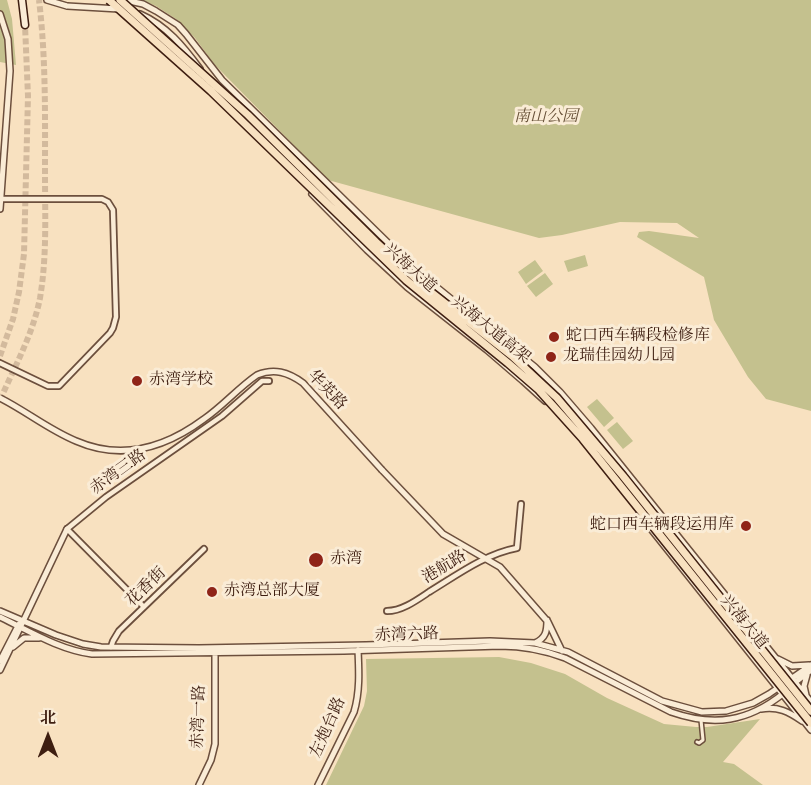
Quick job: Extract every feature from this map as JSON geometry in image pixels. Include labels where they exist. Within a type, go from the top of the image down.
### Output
[{"type":"main road","points":[[22,0],[25,25]]},
{"type":"main road","name":"兴海大道高架","points":[[109,0],[211,91],[406,280],[508,363],[550,402],[578,432],[810,726]]},
{"type":"main road","name":"兴海大道高架","points":[[120,0],[240,108],[427,289],[512,356],[556,398],[616,468],[811,711]]},
{"type":"street","name":"兴海大道","points":[[47,0],[66,6],[111,8],[141,14],[176,38],[246,125],[386,268],[435,311],[524,381],[547,404],[580,441],[777,688],[810,726]]},
{"type":"street","name":"兴海大道","points":[[125,0],[143,4],[177,25],[227,86],[418,272],[535,367],[560,392],[811,702]]},
{"type":"street","points":[[0,14],[8,39],[10,71],[0,209]]},
{"type":"street","points":[[0,199],[102,199],[112,205],[116,317],[110,333],[59,386],[48,386],[0,363]]},
{"type":"street","name":"华英路","points":[[0,398],[75,441],[106,450],[133,450],[162,444],[178,436],[206,418],[257,375],[264,372],[290,375],[303,383],[443,534],[500,567],[547,620],[565,658]]},
{"type":"street","name":"赤湾三路","points":[[0,661],[67,529],[106,497],[222,416],[262,381],[269,381]]},
{"type":"street","name":"港航路","points":[[387,611],[393,611],[414,601],[487,558],[517,548],[521,504]]},
{"type":"street","points":[[67,529],[144,607]]},
{"type":"street","name":"花香街","points":[[111,647],[118,631],[204,549]]},
{"type":"street","name":"赤湾六路","points":[[0,611],[43,639],[92,654],[508,646],[537,650],[565,658],[670,712],[701,720],[731,719],[757,710],[782,694],[793,680]]},
{"type":"street","name":"赤湾六路","points":[[0,617],[91,646],[215,650]]},
{"type":"street","points":[[535,644],[544,636],[547,620]]},
{"type":"street","name":"赤湾三路","points":[[0,670],[20,624]]},
{"type":"street","points":[[9,650],[24,638],[43,639]]},
{"type":"street","name":"赤湾六路","points":[[358,648],[519,641],[561,650],[583,659],[662,701],[702,712],[726,711],[749,705],[793,680]]},
{"type":"street","name":"左炮台路","points":[[318,785],[357,702],[358,648]]},
{"type":"street","name":"赤湾一路","points":[[199,785],[215,744],[215,650]]},
{"type":"street","points":[[774,657],[792,666],[811,665]]},
{"type":"street","points":[[793,680],[811,665]]},
{"type":"street","points":[[793,680],[809,672]]},
{"type":"street","points":[[806,696],[804,686],[809,672]]},
{"type":"street","points":[[757,710],[779,709],[792,714],[810,726]]},
{"type":"street","points":[[697,742],[703,740],[701,720]]},
{"type":"green space","points":[[0,0],[7,0],[12,19],[16,65],[0,62]]},
{"type":"green space","name":"南山公园","points":[[142,0],[811,0],[811,411],[766,399],[748,377],[714,320],[704,277],[637,237],[639,232],[649,231],[699,238],[677,223],[620,222],[539,238],[328,180],[214,64],[195,38],[176,19]]},
{"type":"green space","points":[[585,255],[588,266],[568,272],[564,261]]},
{"type":"green space","points":[[535,260],[543,271],[526,284],[518,272]]},
{"type":"green space","points":[[545,273],[553,284],[536,297],[527,286]]},
{"type":"green space","points":[[597,399],[614,418],[604,427],[587,407]]},
{"type":"green space","points":[[617,422],[633,441],[623,449],[607,430]]},
{"type":"green space","points":[[499,657],[531,663],[565,674],[607,698],[664,724],[707,727],[760,719],[723,762],[734,764],[763,785],[326,785],[364,706],[367,691],[366,659]]},
{"type":"tunnel","points":[[0,400],[33,324],[40,298],[44,267],[45,109],[39,0]]},
{"type":"tunnel","points":[[0,356],[13,319],[24,254],[28,96],[25,25]]},
{"type":"place","name":"蛇口西车辆段检修库","points":[[554,337]]},
{"type":"place","name":"龙瑞佳园幼儿园","points":[[551,357]]},
{"type":"place","name":"赤湾学校","points":[[137,381]]},
{"type":"place","name":"蛇口西车辆段运用库","points":[[746,526]]},
{"type":"place","name":"赤湾","points":[[316,560]]},
{"type":"place","name":"赤湾总部大厦","points":[[212,592]]}]
